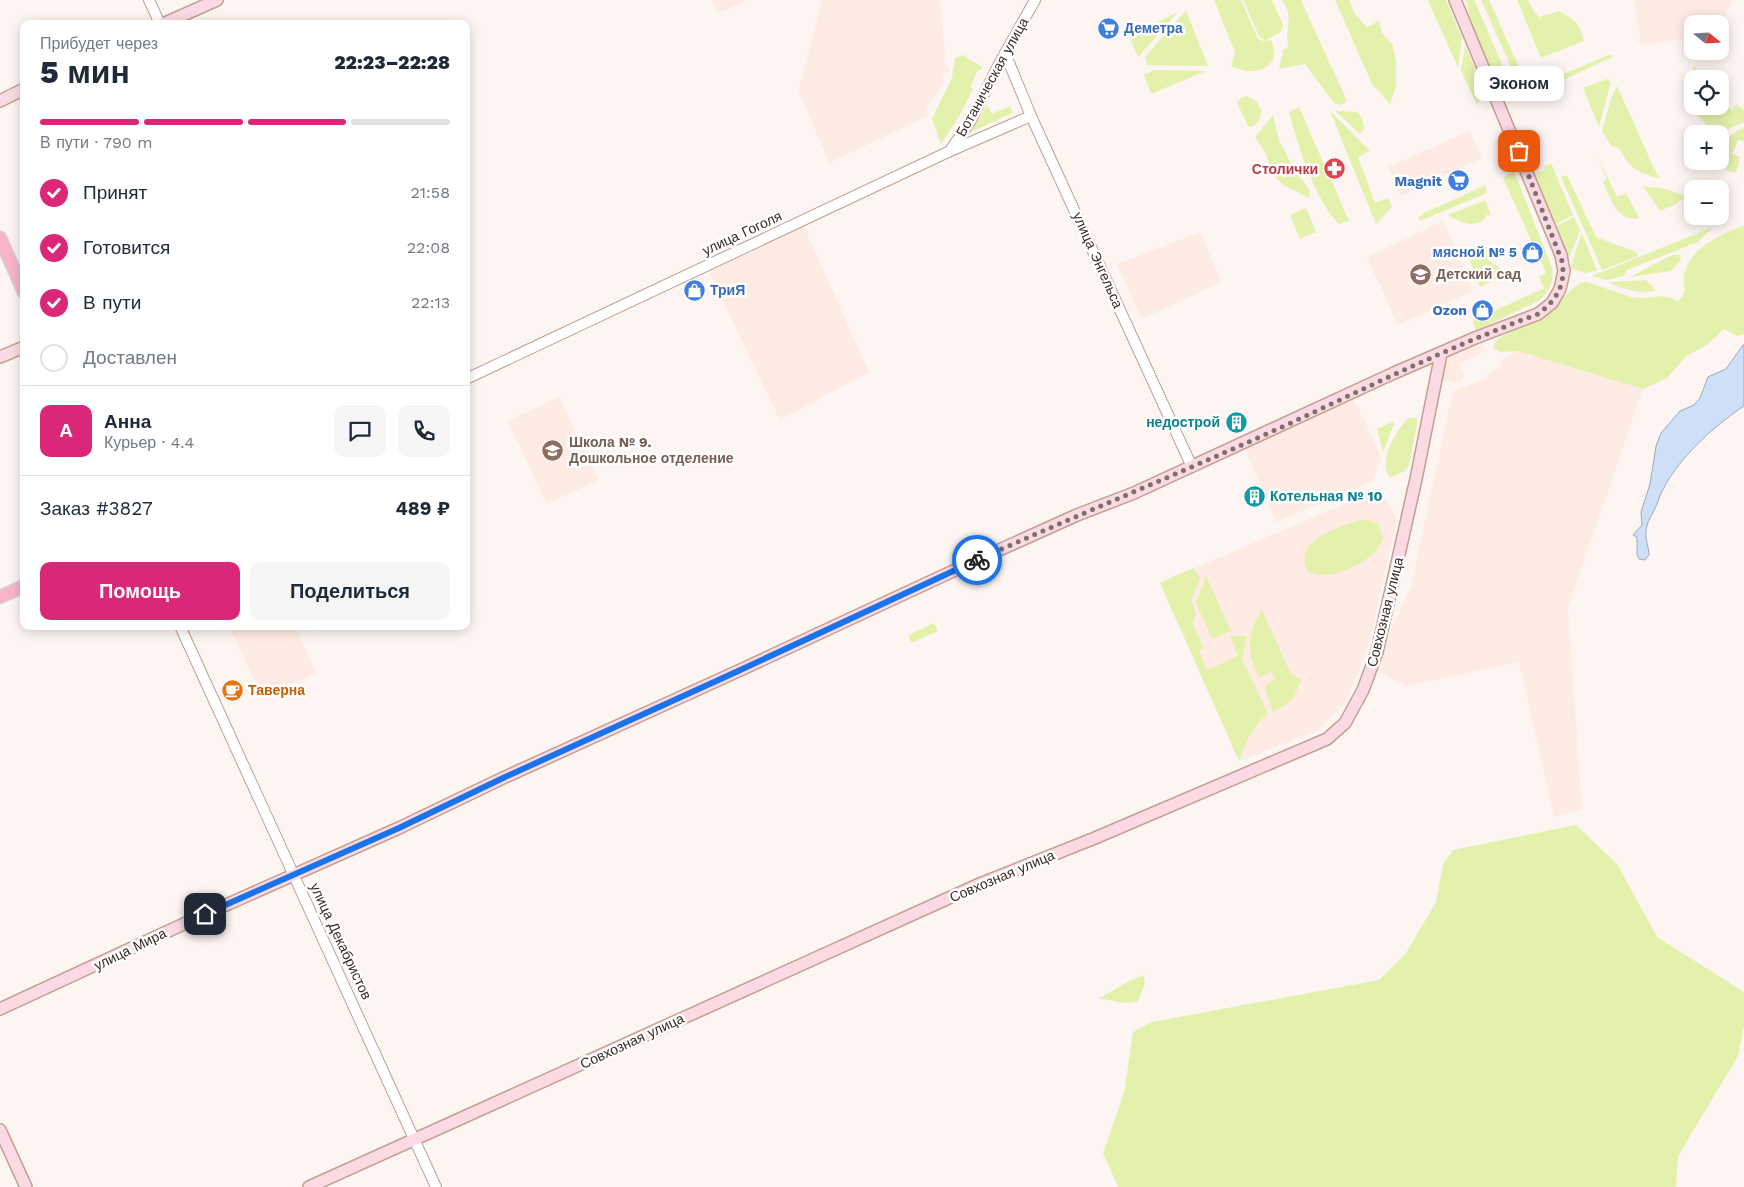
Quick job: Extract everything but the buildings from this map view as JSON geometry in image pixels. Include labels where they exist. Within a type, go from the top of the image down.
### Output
[{"type":"main road","points":[[170,20],[217,0]]},
{"type":"main road","name":"улица Мира","points":[[0,1009],[966,564],[1077,515],[1134,493],[1394,373],[1538,314],[1556,297],[1562,286],[1564,271],[1559,250],[1455,0]]},
{"type":"main road","points":[[0,101],[20,91]]},
{"type":"main road","points":[[0,238],[20,283]]},
{"type":"main road","points":[[0,357],[20,349]]},
{"type":"main road","name":"Совхозная улица","points":[[310,1187],[982,883],[1095,838],[1327,739],[1345,723],[1363,690],[1377,652],[1416,480],[1441,354]]},
{"type":"main road","points":[[0,597],[20,588]]},
{"type":"main road","points":[[0,1130],[26,1187]]},
{"type":"street","points":[[149,0],[159,20]]},
{"type":"street","name":"Ботаническая улица","points":[[948,152],[970,122],[1005,52],[1035,0]]},
{"type":"street","name":"улица Энгельса","points":[[1005,52],[1031,116],[1192,467]]},
{"type":"street","name":"улица Гоголя","points":[[470,378],[948,152],[1031,116]]},
{"type":"street","name":"улица Декабристов","points":[[182,630],[436,1187]]},
{"type":"shaded area","points":[[712,0],[748,0],[718,13]]},
{"type":"shaded area","points":[[822,0],[940,0],[946,65],[951,71],[941,75],[944,82],[926,110],[929,115],[829,163],[803,100],[798,93]]},
{"type":"shaded area","points":[[1634,0],[1732,0],[1726,15],[1684,15],[1684,38],[1641,45]]},
{"type":"shaded area","points":[[1469,131],[1482,158],[1401,196],[1388,167]]},
{"type":"shaded area","name":"Детский сад","points":[[1443,221],[1473,291],[1398,325],[1367,257]]},
{"type":"shaded area","points":[[803,225],[869,372],[780,420],[708,270]]},
{"type":"shaded area","points":[[1200,232],[1221,282],[1142,319],[1117,264]]},
{"type":"shaded area","points":[[1481,335],[1485,351],[1459,364],[1464,375],[1460,381],[1434,382],[1441,354]]},
{"type":"shaded area","points":[[1517,351],[1643,389],[1568,608],[1582,810],[1554,817],[1519,662],[1406,686],[1381,673],[1378,658],[1411,587],[1453,391],[1486,379],[1488,373],[1500,367],[1502,360]]},
{"type":"shaded area","name":"Школа № 9. Дошкольное отделение","points":[[559,397],[598,480],[547,504],[508,421]]},
{"type":"shaded area","points":[[1354,399],[1381,456],[1373,481],[1276,522],[1245,448]]},
{"type":"shaded area","points":[[1379,489],[1397,518],[1369,644],[1346,703],[1317,731],[1239,761],[1160,583]]},
{"type":"shaded area","points":[[231,630],[297,630],[316,673],[263,698]]},
{"type":"green space","points":[[1214,0],[1241,0],[1258,39],[1263,41],[1271,40],[1274,49],[1273,61],[1264,68],[1254,71],[1231,66],[1235,52]]},
{"type":"green space","points":[[1243,0],[1272,0],[1283,25],[1281,32],[1266,40],[1260,38]]},
{"type":"green space","points":[[1282,0],[1301,0],[1347,101],[1341,105],[1334,103],[1305,64],[1279,69],[1283,49],[1288,48],[1288,14]]},
{"type":"green space","points":[[1335,0],[1349,0],[1355,14],[1367,27],[1379,21],[1382,33],[1393,45],[1396,63],[1396,86],[1390,104],[1373,86]]},
{"type":"green space","points":[[1428,0],[1446,0],[1462,38],[1458,68]]},
{"type":"green space","points":[[1466,0],[1474,0],[1510,82],[1505,85],[1501,80],[1494,77],[1471,24]]},
{"type":"green space","points":[[1481,0],[1489,0],[1522,74],[1524,74],[1530,86],[1540,81],[1542,83],[1611,54],[1612,57],[1525,98]]},
{"type":"green space","points":[[1517,0],[1528,0],[1539,17],[1559,11],[1564,14],[1581,30],[1584,41],[1541,58]]},
{"type":"green space","points":[[1186,10],[1208,66],[1147,65],[1145,57]]},
{"type":"green space","points":[[1178,12],[1138,57],[1129,36]]},
{"type":"green space","points":[[1465,45],[1477,73],[1479,101],[1477,104],[1461,71]]},
{"type":"green space","points":[[963,55],[982,67],[981,70],[978,70],[970,87],[973,88],[960,115],[941,144],[932,119],[952,78],[955,58]]},
{"type":"green space","points":[[1154,70],[1206,71],[1151,94],[1144,75]]},
{"type":"green space","points":[[1607,79],[1611,82],[1599,127],[1583,88]]},
{"type":"green space","points":[[1617,86],[1660,179],[1640,172],[1631,166],[1619,148],[1611,146],[1602,131],[1611,98]]},
{"type":"green space","points":[[1247,96],[1257,102],[1262,112],[1258,122],[1252,127],[1248,126],[1237,103],[1241,98]]},
{"type":"green space","points":[[1736,104],[1744,110],[1744,122],[1729,129],[1729,125],[1708,125],[1698,115],[1729,115],[1729,108],[1732,110]]},
{"type":"green space","points":[[987,105],[992,114],[1010,106],[1013,113],[971,132]]},
{"type":"green space","points":[[1299,107],[1349,221],[1339,224],[1322,201],[1315,187],[1302,156],[1289,112]]},
{"type":"green space","points":[[1330,111],[1370,151],[1358,157],[1375,203],[1388,198],[1392,207],[1376,224]]},
{"type":"green space","points":[[1335,111],[1357,112],[1362,118],[1364,129],[1360,134]]},
{"type":"green space","points":[[1273,115],[1279,140],[1293,168],[1310,190],[1309,198],[1283,185],[1272,173],[1266,154],[1255,137]]},
{"type":"green space","points":[[1744,128],[1744,141],[1738,140],[1732,154],[1740,157],[1737,171],[1734,173],[1727,170],[1729,170],[1729,139],[1737,131]]},
{"type":"green space","points":[[1595,151],[1617,197],[1626,193],[1639,218],[1629,218],[1623,215],[1611,201],[1603,182],[1607,179]]},
{"type":"green space","points":[[1551,163],[1573,215],[1556,224],[1553,223],[1535,174],[1544,170],[1544,166]]},
{"type":"green space","points":[[1514,171],[1552,268],[1552,282],[1540,300],[1476,331],[1473,321],[1544,288],[1539,277],[1546,273],[1503,178]]},
{"type":"green space","points":[[1567,175],[1596,237],[1636,252],[1638,256],[1602,270],[1561,177]]},
{"type":"green space","points":[[1486,185],[1487,193],[1420,221],[1418,218],[1424,213]]},
{"type":"green space","points":[[1643,186],[1666,189],[1684,195],[1684,198],[1676,204],[1660,211]]},
{"type":"green space","points":[[1485,200],[1491,215],[1486,215],[1483,221],[1474,224],[1465,223],[1448,215]]},
{"type":"green space","points":[[1306,208],[1316,232],[1300,239],[1290,215]]},
{"type":"green space","points":[[1574,217],[1580,231],[1569,258],[1556,229],[1557,226]]},
{"type":"green space","points":[[1744,225],[1744,334],[1738,336],[1724,329],[1707,345],[1686,356],[1667,378],[1643,389],[1517,351],[1500,352],[1493,348],[1497,339],[1535,321],[1580,283],[1587,282],[1631,297],[1663,296],[1678,301],[1684,292],[1684,276],[1692,257],[1707,243]]},
{"type":"green space","points":[[1713,227],[1698,242],[1627,270],[1624,276],[1607,280],[1592,276]]},
{"type":"green space","points":[[1582,233],[1597,271],[1585,273],[1570,268]]},
{"type":"green space","points":[[1485,247],[1489,254],[1488,260],[1502,269],[1505,275],[1480,287],[1467,254],[1470,248]]},
{"type":"green space","points":[[1672,255],[1680,255],[1681,260],[1671,271],[1630,277]]},
{"type":"green space","points":[[1646,280],[1656,290],[1637,292],[1608,282]]},
{"type":"green space","points":[[1408,418],[1417,418],[1409,465],[1405,471],[1390,478],[1387,471],[1387,455],[1394,438]]},
{"type":"green space","points":[[1395,421],[1383,452],[1377,429]]},
{"type":"green space","points":[[1366,519],[1379,525],[1383,539],[1376,552],[1361,563],[1336,574],[1319,575],[1308,572],[1305,560],[1307,551],[1313,542],[1333,530]]},
{"type":"green space","points":[[1193,568],[1200,578],[1191,601],[1196,612],[1193,624],[1204,648],[1199,650],[1207,670],[1238,656],[1230,636],[1247,636],[1242,659],[1268,714],[1258,723],[1250,735],[1239,761],[1160,583]]},
{"type":"green space","points":[[1206,576],[1231,631],[1212,639],[1196,603]]},
{"type":"green space","points":[[1262,610],[1290,672],[1301,680],[1293,699],[1273,713],[1265,688],[1268,683],[1275,679],[1271,672],[1259,678],[1250,652],[1253,627]]},
{"type":"green space","points":[[934,623],[938,631],[911,643],[908,635]]},
{"type":"green space","points":[[1576,825],[1617,864],[1657,937],[1744,992],[1744,1026],[1738,1056],[1678,1156],[1676,1187],[1118,1187],[1103,1153],[1124,1093],[1133,1032],[1152,1022],[1379,980],[1406,953],[1436,902],[1443,864],[1453,850]]},
{"type":"green space","points":[[1144,975],[1145,983],[1138,1001],[1123,1003],[1098,999],[1129,981]]},
{"type":"water","points":[[1743,345],[1744,406],[1705,437],[1681,462],[1671,476],[1646,528],[1649,555],[1645,560],[1639,559],[1637,555],[1637,537],[1633,535],[1642,525],[1641,512],[1650,484],[1656,446],[1661,433],[1680,411],[1694,405],[1700,398],[1708,377],[1726,369]]},
{"type":"way so far","points":[[977,560],[1077,515],[1134,493],[1192,467],[1394,373],[1475,338],[1538,314],[1545,309],[1552,303],[1560,290],[1564,271],[1561,255],[1519,151]]},
{"type":"place","name":"Деметра","points":[[1108,28]]},
{"type":"place","name":"Эконом","points":[[1519,151]]},
{"type":"place","name":"Столички","points":[[1334,169]]},
{"type":"place","name":"Magnit","points":[[1458,181]]},
{"type":"place","name":"мясной № 5","points":[[1533,252]]},
{"type":"place","name":"Детский сад","points":[[1420,274]]},
{"type":"place","name":"ТриЯ","points":[[694,290]]},
{"type":"place","name":"Ozon","points":[[1483,310]]},
{"type":"place","name":"недострой","points":[[1236,422]]},
{"type":"place","name":"Школа № 9. Дошкольное отделение","points":[[553,450]]},
{"type":"place","name":"Котельная № 10","points":[[1254,496]]},
{"type":"place","name":"Таверна","points":[[232,690]]},
{"type":"route","points":[[205,914],[399,828],[503,778],[977,560]]}]
